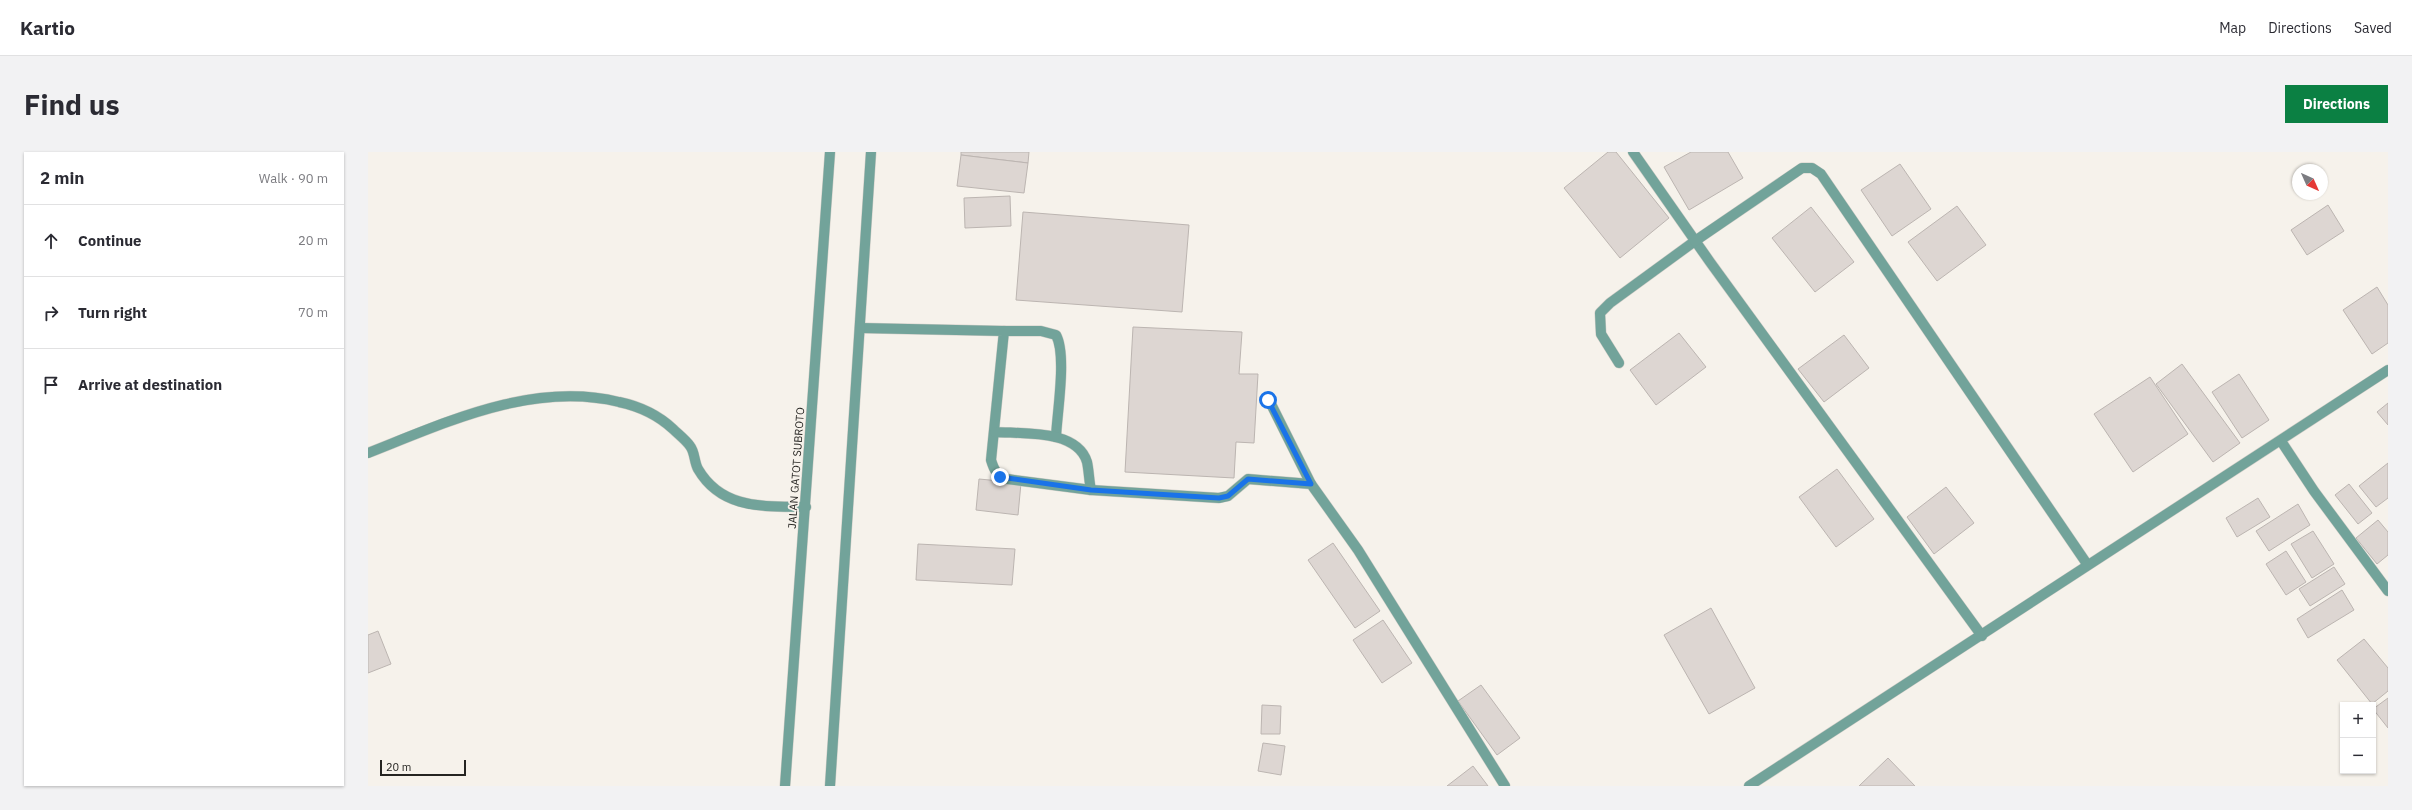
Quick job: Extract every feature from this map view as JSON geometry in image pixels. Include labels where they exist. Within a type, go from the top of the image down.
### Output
[{"type":"street","name":"JALAN GATOT SUBROTO","points":[[785,786],[830,152]]},
{"type":"street","points":[[830,786],[871,152]]},
{"type":"street","points":[[1633,152],[1695,241],[1982,636]]},
{"type":"street","points":[[1619,363],[1601,334],[1600,313],[1610,303],[1695,241],[1802,168],[1812,168],[1821,174],[2087,564]]},
{"type":"street","points":[[860,328],[1041,331],[1056,335],[1059,342],[1061,356],[1056,437]]},
{"type":"street","points":[[1004,331],[1000,352],[995,432],[991,460],[994,470],[1000,477],[1091,490],[1219,498],[1228,496],[1248,479],[1311,484]]},
{"type":"street","points":[[1749,786],[1982,636],[2087,564],[2388,370]]},
{"type":"street","points":[[368,453],[450,421],[503,405],[553,395],[599,397],[638,406],[671,427],[691,446],[698,468],[718,493],[734,501],[806,507]]},
{"type":"street","points":[[1268,400],[1311,484],[1358,550],[1505,786]]},
{"type":"street","points":[[995,432],[1056,437],[1072,441],[1087,461],[1091,490]]},
{"type":"street","points":[[2281,440],[2314,491],[2386,584]]},
{"type":"building","points":[[961,152],[1029,152],[1028,163],[961,155]]},
{"type":"building","points":[[1608,152],[1616,152],[1669,218],[1620,258],[1564,188]]},
{"type":"building","points":[[1691,152],[1728,152],[1743,178],[1689,210],[1664,167]]},
{"type":"building","points":[[961,155],[1028,163],[1024,193],[957,186]]},
{"type":"building","points":[[1900,164],[1931,209],[1892,236],[1861,190]]},
{"type":"building","points":[[1010,196],[1011,226],[965,228],[964,198]]},
{"type":"building","points":[[2328,205],[2344,231],[2307,255],[2291,230]]},
{"type":"building","points":[[1957,206],[1986,245],[1937,281],[1908,242]]},
{"type":"building","points":[[1811,207],[1854,262],[1815,292],[1772,238]]},
{"type":"building","points":[[1023,212],[1189,225],[1182,312],[1016,300]]},
{"type":"building","points":[[2377,287],[2388,305],[2388,343],[2372,354],[2343,310]]},
{"type":"building","points":[[1133,327],[1242,332],[1239,374],[1258,374],[1254,443],[1236,442],[1234,478],[1125,472]]},
{"type":"building","points":[[1679,333],[1706,367],[1656,405],[1630,370]]},
{"type":"building","points":[[1844,335],[1869,368],[1824,402],[1798,369]]},
{"type":"building","points":[[2182,364],[2240,443],[2213,462],[2156,384]]},
{"type":"building","points":[[2239,374],[2269,420],[2242,438],[2212,392]]},
{"type":"building","points":[[2150,377],[2188,434],[2133,472],[2094,414]]},
{"type":"building","points":[[2388,403],[2388,425],[2377,412]]},
{"type":"building","points":[[2388,463],[2388,498],[2376,507],[2359,486]]},
{"type":"building","points":[[1837,469],[1874,519],[1836,547],[1799,497]]},
{"type":"building","points":[[979,479],[1021,483],[1018,515],[976,510]]},
{"type":"building","points":[[2349,484],[2372,513],[2358,524],[2335,495]]},
{"type":"building","points":[[1946,487],[1974,523],[1934,554],[1907,517]]},
{"type":"building","points":[[2258,498],[2270,517],[2237,537],[2226,518]]},
{"type":"building","points":[[2298,504],[2310,525],[2269,551],[2256,531]]},
{"type":"building","points":[[2378,520],[2388,532],[2388,555],[2377,564],[2356,538]]},
{"type":"building","points":[[2313,531],[2334,564],[2312,578],[2291,544]]},
{"type":"building","points":[[1333,543],[1380,611],[1355,628],[1308,560]]},
{"type":"building","points":[[918,544],[1015,549],[1012,585],[916,580]]},
{"type":"building","points":[[2286,551],[2306,582],[2286,595],[2266,564]]},
{"type":"building","points":[[2334,567],[2345,584],[2310,606],[2299,589]]},
{"type":"building","points":[[2342,590],[2354,610],[2308,638],[2297,619]]},
{"type":"building","points":[[1711,608],[1755,688],[1709,714],[1664,635]]},
{"type":"building","points":[[1383,620],[1412,663],[1382,683],[1353,640]]},
{"type":"building","points":[[378,631],[391,664],[368,673],[368,635]]},
{"type":"building","points":[[2364,639],[2388,668],[2388,691],[2374,702],[2370,702],[2337,660]]},
{"type":"building","points":[[1481,685],[1520,738],[1497,755],[1458,701]]},
{"type":"building","points":[[2388,698],[2388,728],[2376,713],[2376,707]]},
{"type":"building","points":[[1262,705],[1281,706],[1280,734],[1261,734]]},
{"type":"building","points":[[1263,743],[1285,746],[1281,775],[1258,771]]},
{"type":"building","points":[[1888,758],[1915,786],[1859,786]]},
{"type":"building","points":[[1473,766],[1488,786],[1447,786]]},
{"type":"route","points":[[1000,477],[1039,484],[1091,490],[1219,498],[1228,496],[1245,480],[1254,478],[1311,484],[1268,400]]}]
